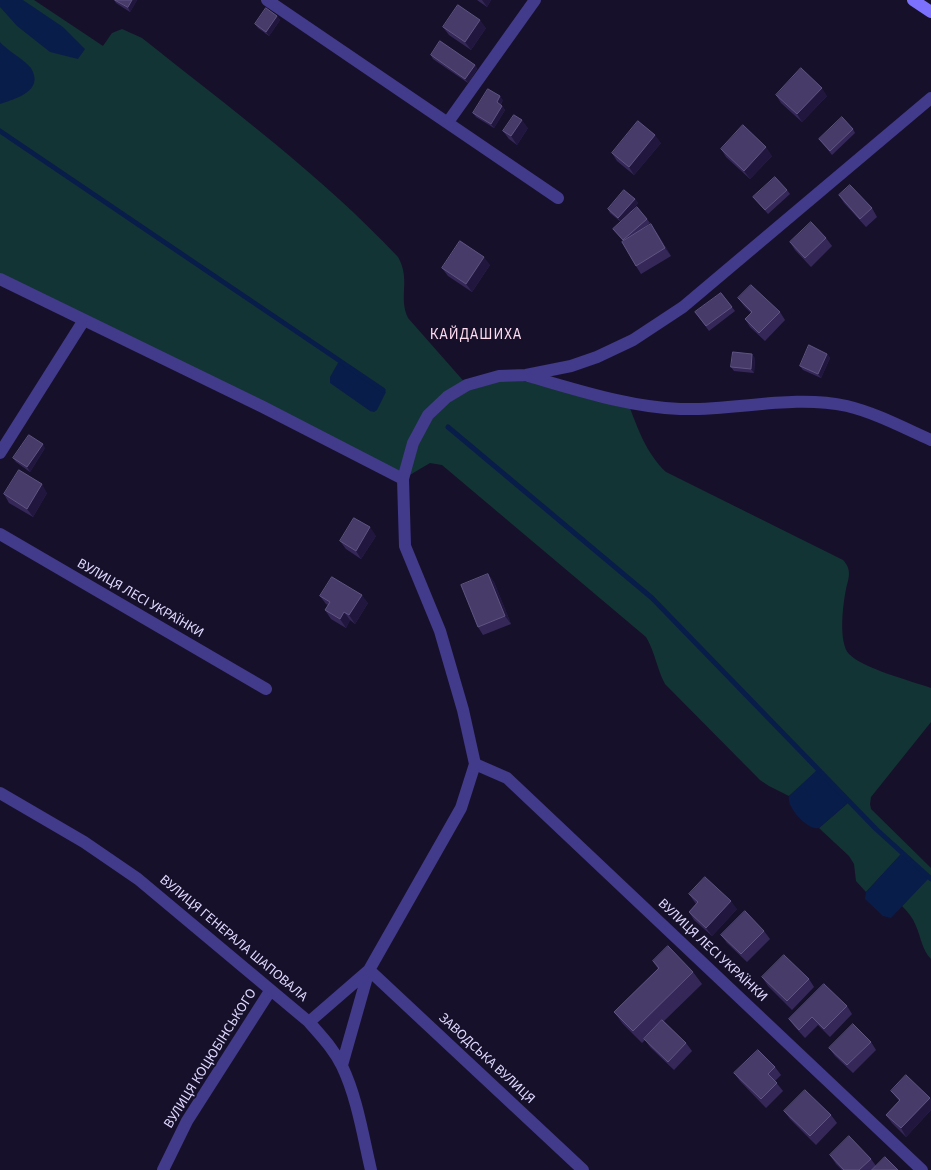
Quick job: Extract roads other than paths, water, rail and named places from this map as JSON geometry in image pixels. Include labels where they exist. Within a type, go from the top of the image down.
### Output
[{"type":"main road","points":[[913,0],[931,12]]},
{"type":"street","points":[[267,0],[558,198]]},
{"type":"street","points":[[448,122],[535,0]]},
{"type":"street","points":[[342,1066],[369,970],[461,808],[475,764],[463,710],[440,631],[405,546],[403,479],[413,443],[428,415],[447,397],[468,385],[499,376],[526,375],[571,366],[597,357],[655,327],[683,307],[931,98]]},
{"type":"street","points":[[0,279],[263,407],[403,479]]},
{"type":"street","points":[[0,453],[84,320]]},
{"type":"street","points":[[526,375],[604,398],[655,407],[681,409],[810,402],[846,406],[880,417],[931,440]]},
{"type":"street","name":"ВУЛИЦЯ ЛЕСІ УКРАЇНКИ","points":[[0,534],[266,689]]},
{"type":"street","name":"ВУЛИЦЯ ЛЕСІ УКРАЇНКИ","points":[[475,764],[507,778],[922,1170]]},
{"type":"street","name":"ВУЛИЦЯ ГЕНЕРАЛА ШАПОВАЛА","points":[[0,793],[53,823],[109,858],[138,879],[309,1022],[331,1048],[342,1066],[361,1126],[371,1170]]},
{"type":"street","points":[[309,1022],[369,970]]},
{"type":"street","name":"ЗАВОДСЬКА ВУЛИЦЯ","points":[[369,970],[583,1170]]},
{"type":"street","name":"ВУЛИЦЯ КОЦЮБІНСЬКОГО","points":[[163,1170],[187,1121],[270,991]]},
{"type":"water","points":[[0,0],[23,0],[63,27],[85,49],[78,59],[50,52],[17,26],[0,7]]},
{"type":"water","points":[[0,42],[29,65],[34,76],[34,83],[26,93],[0,104]]},
{"type":"water","points":[[339,361],[386,392],[377,410],[374,412],[370,411],[330,383],[330,377]]},
{"type":"water","points":[[818,769],[849,802],[819,828],[814,828],[804,822],[794,812],[789,796]]},
{"type":"water","points":[[902,853],[929,878],[891,918],[883,916],[865,899],[866,892]]},
{"type":"waterway","points":[[0,131],[383,390]]},
{"type":"waterway","points":[[448,427],[652,598],[876,829],[931,879]]},
{"type":"district","name":"КАЙДАШИХА","points":[[476,336]]}]
